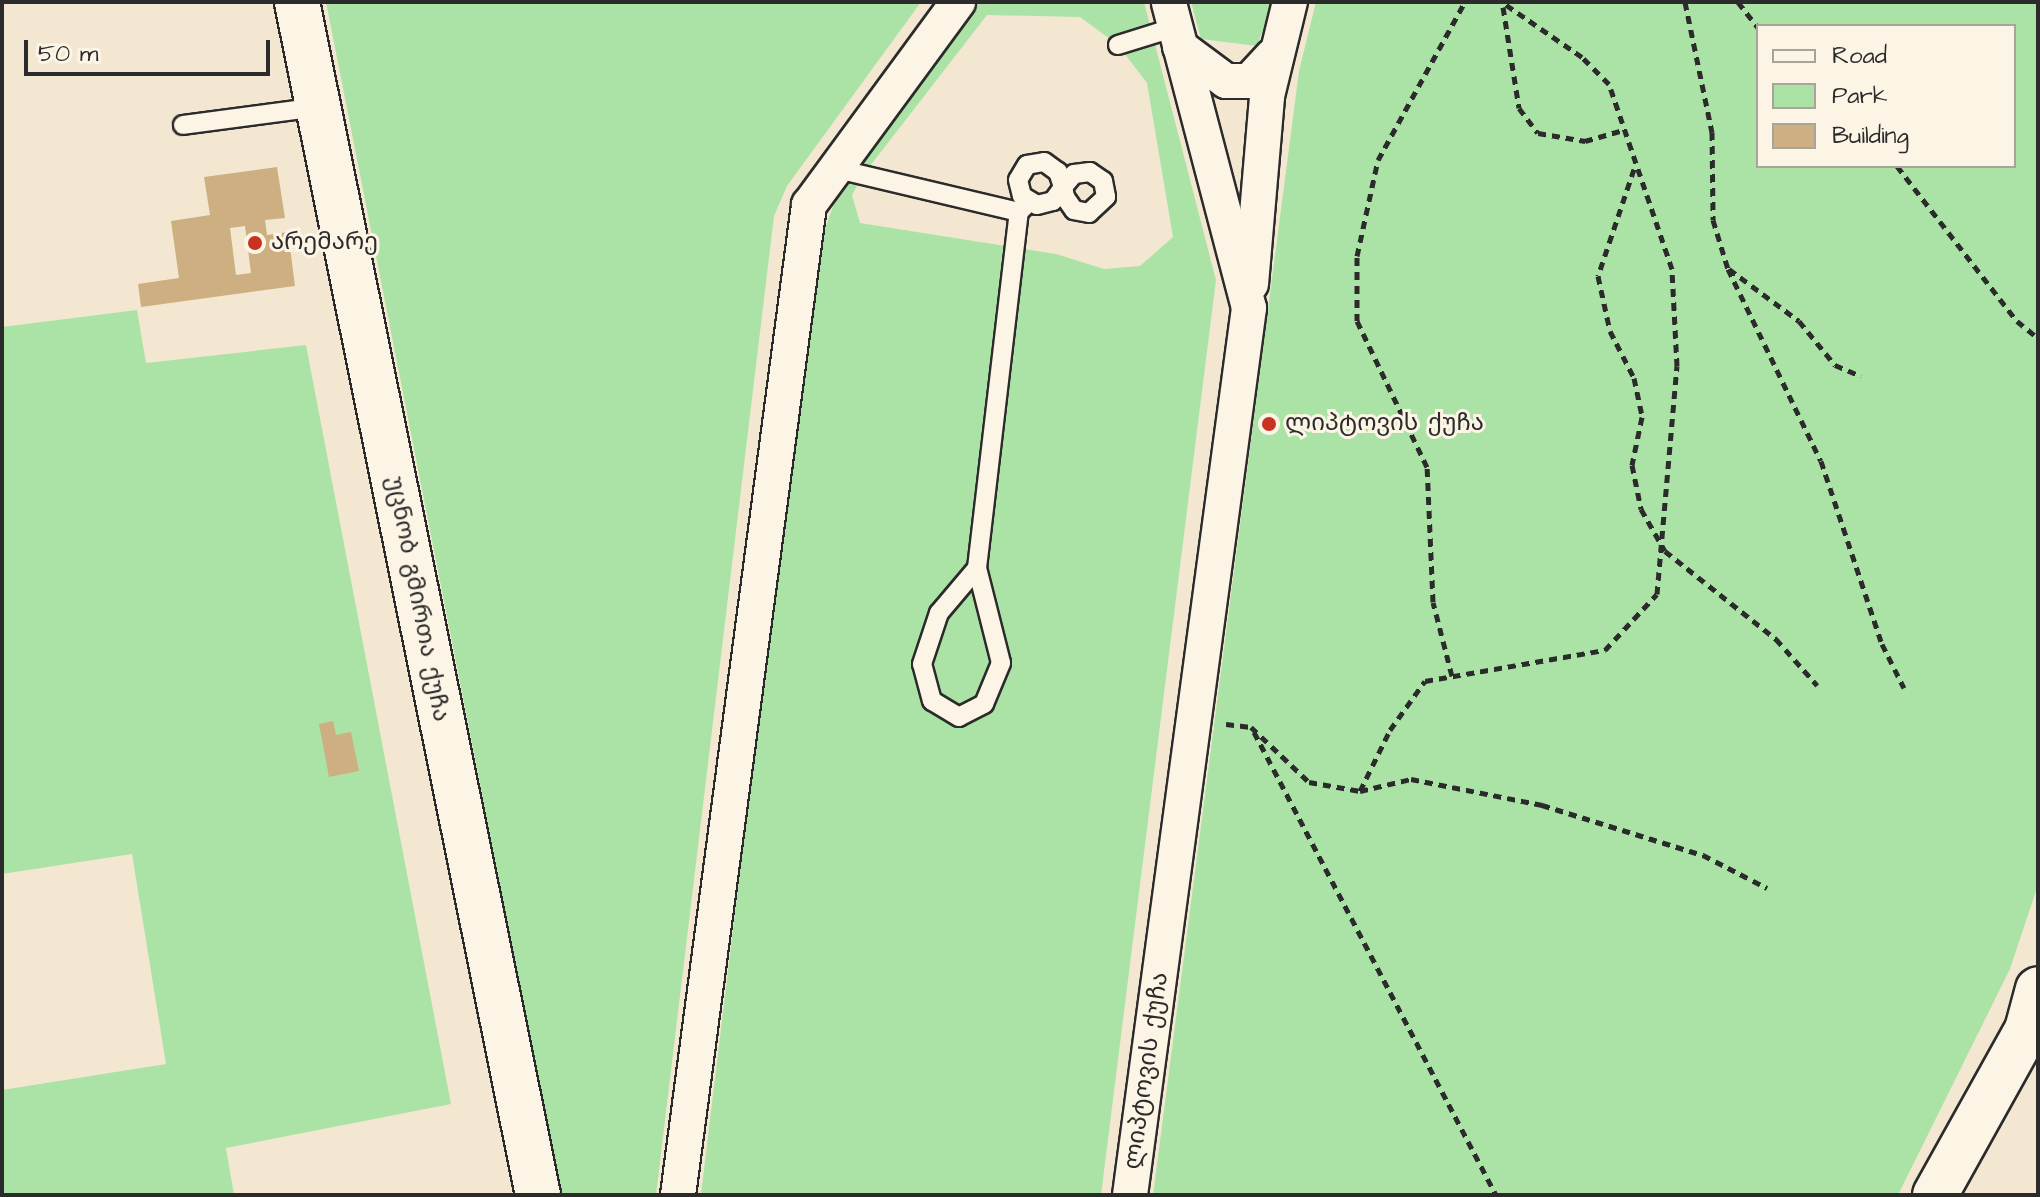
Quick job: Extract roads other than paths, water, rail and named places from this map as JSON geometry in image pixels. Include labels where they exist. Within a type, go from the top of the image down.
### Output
[{"type":"main road","name":"უცნობ გმირთა ქუჩა","points":[[297,2],[538,1195]]},
{"type":"main road","points":[[1935,1195],[2027,1030],[2038,989]]},
{"type":"street","points":[[678,1195],[798,259],[809,205],[833,168],[958,2]]},
{"type":"street","points":[[1249,308],[1273,55],[1290,2]]},
{"type":"street","points":[[1175,25],[1226,81],[1249,81],[1273,55]]},
{"type":"street","name":"ლიპტოვის ქუჩა","points":[[1130,1195],[1249,308],[1175,25]]},
{"type":"lane","points":[[1118,45],[1175,25]]},
{"type":"lane","points":[[183,125],[318,107]]},
{"type":"lane","points":[[833,168],[1024,207],[1045,205],[1063,187],[1052,165],[1027,165],[1018,189],[1024,207],[977,568],[1001,663],[984,704],[959,717],[932,701],[922,664],[939,613],[977,568]]},
{"type":"place","name":"არემარე","points":[[255,243]]},
{"type":"place","name":"ლიპტოვის ქუჩა","points":[[1269,424]]}]
